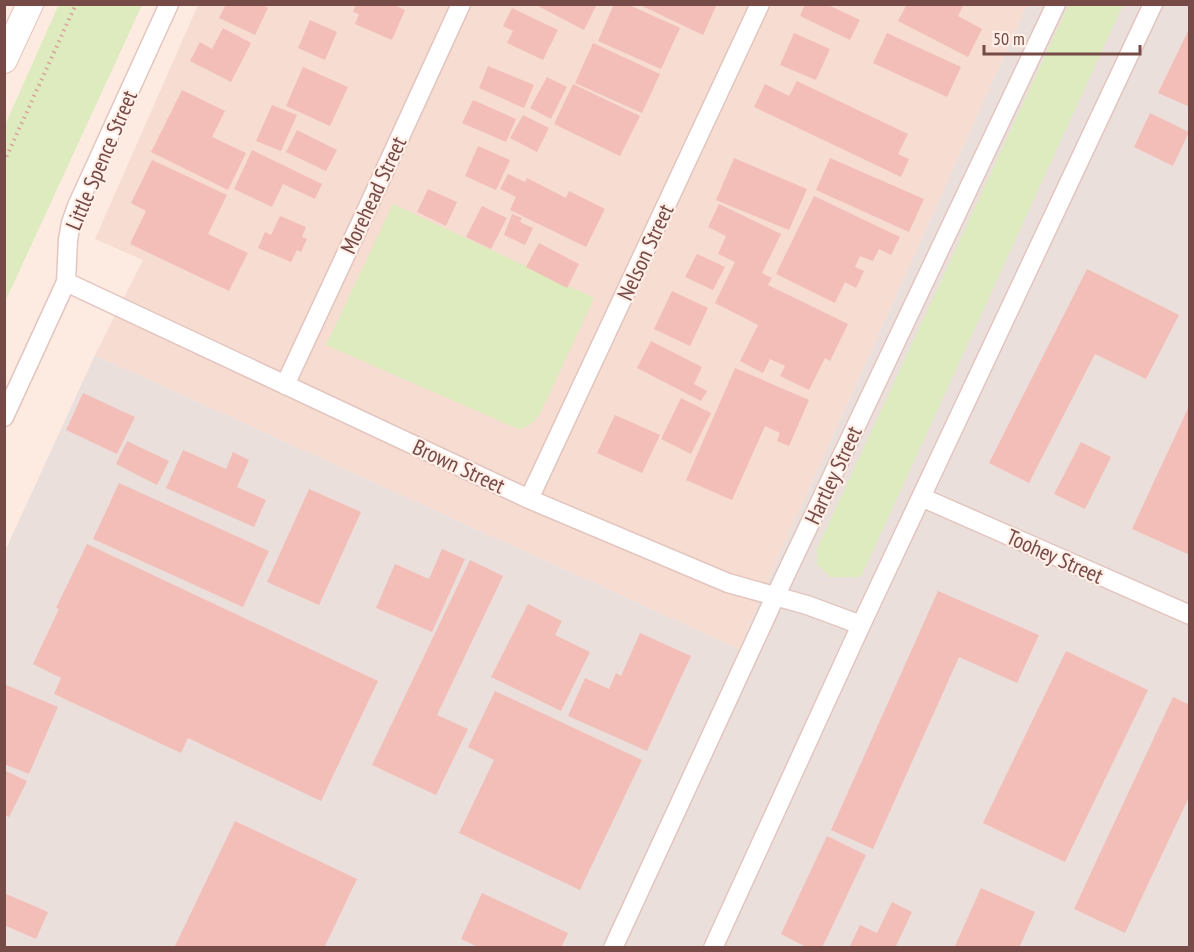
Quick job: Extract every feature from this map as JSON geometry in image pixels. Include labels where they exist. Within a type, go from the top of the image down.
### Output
[{"type":"street","points":[[4,60],[30,4]]},
{"type":"street","name":"Little Spence Street","points":[[4,417],[66,282],[67,246],[74,215],[169,4]]},
{"type":"street","name":"Morehead Street","points":[[285,385],[461,4]]},
{"type":"street","name":"Nelson Street","points":[[529,499],[760,4]]},
{"type":"street","name":"Hartley Street","points":[[613,948],[775,597],[1056,4]]},
{"type":"street","points":[[713,948],[861,625],[1153,4]]},
{"type":"street","name":"Brown Street","points":[[66,282],[529,499],[728,584],[807,605],[861,625]]},
{"type":"street","name":"Toohey Street","points":[[921,497],[1190,615]]},
{"type":"path","points":[[4,162],[76,4]]},
{"type":"shaded area","points":[[198,5],[1027,5],[773,568],[739,649],[95,355],[143,260],[95,239]]},
{"type":"shaded area","points":[[1027,5],[1189,5],[1189,947],[5,948],[5,551],[95,355],[739,649],[773,568]]},
{"type":"green space","points":[[59,4],[142,5],[5,302],[5,125]]},
{"type":"green space","points":[[1069,4],[1123,5],[861,577],[830,577],[817,564],[817,549]]},
{"type":"green space","points":[[393,204],[594,298],[541,412],[528,426],[518,429],[326,345]]},
{"type":"building","points":[[226,4],[261,4],[268,8],[255,35],[219,18]]},
{"type":"building","points":[[356,4],[392,4],[405,10],[392,40],[355,24],[359,14],[353,12]]},
{"type":"building","points":[[534,4],[597,4],[584,30]]},
{"type":"building","points":[[614,4],[627,4],[680,28],[661,69],[598,41]]},
{"type":"building","points":[[638,4],[717,4],[703,35]]},
{"type":"building","points":[[805,4],[826,4],[860,20],[850,40],[800,16]]},
{"type":"building","points":[[907,4],[964,4],[958,16],[982,29],[968,57],[898,21]]},
{"type":"building","points":[[512,8],[558,30],[543,60],[507,43],[513,31],[503,26]]},
{"type":"building","points":[[310,20],[337,32],[325,60],[298,48]]},
{"type":"building","points":[[1190,27],[1190,107],[1158,93]]},
{"type":"building","points":[[223,28],[251,43],[231,82],[190,61],[200,42],[212,49]]},
{"type":"building","points":[[794,33],[830,49],[816,80],[780,65]]},
{"type":"building","points":[[887,33],[961,67],[947,97],[873,63]]},
{"type":"building","points":[[593,43],[660,74],[642,113],[575,83]]},
{"type":"building","points":[[488,66],[534,85],[524,108],[479,88]]},
{"type":"building","points":[[303,67],[348,87],[330,126],[286,106]]},
{"type":"building","points":[[547,77],[567,87],[551,119],[530,108]]},
{"type":"building","points":[[797,81],[908,134],[898,154],[909,159],[901,177],[754,107],[765,84],[789,96]]},
{"type":"building","points":[[573,84],[640,116],[620,156],[554,124]]},
{"type":"building","points":[[182,90],[225,111],[212,137],[246,153],[228,190],[151,152]]},
{"type":"building","points":[[473,100],[516,119],[506,142],[462,123]]},
{"type":"building","points":[[272,105],[297,115],[281,151],[256,141]]},
{"type":"building","points":[[1150,113],[1189,132],[1173,166],[1134,147]]},
{"type":"building","points":[[523,115],[549,128],[537,152],[510,138]]},
{"type":"building","points":[[297,130],[337,150],[326,171],[286,152]]},
{"type":"building","points":[[478,146],[510,160],[496,190],[465,176]]},
{"type":"building","points":[[252,150],[322,184],[315,199],[283,184],[272,207],[234,189]]},
{"type":"building","points":[[734,158],[807,189],[789,230],[716,200]]},
{"type":"building","points":[[830,158],[924,199],[909,232],[816,190]]},
{"type":"building","points":[[152,160],[227,195],[208,234],[248,253],[229,291],[130,244],[146,211],[131,203]]},
{"type":"building","points":[[508,174],[525,182],[527,178],[566,198],[569,191],[605,209],[586,247],[510,210],[516,197],[500,189]]},
{"type":"building","points":[[428,189],[457,202],[446,226],[417,212]]},
{"type":"building","points":[[814,196],[900,237],[891,255],[879,249],[873,261],[860,256],[855,267],[864,271],[856,288],[845,282],[835,303],[776,274]]},
{"type":"building","points":[[719,204],[781,234],[762,273],[772,278],[768,285],[848,324],[830,361],[825,358],[809,390],[780,376],[785,366],[770,359],[763,373],[740,361],[758,325],[715,303],[735,262],[718,254],[726,236],[708,227]]},
{"type":"building","points":[[482,206],[507,218],[491,249],[466,237]]},
{"type":"building","points":[[512,214],[522,218],[520,222],[533,228],[525,245],[504,235]]},
{"type":"building","points":[[280,216],[306,227],[302,237],[307,239],[301,252],[297,250],[291,262],[258,248],[265,232],[271,235]]},
{"type":"building","points":[[539,243],[579,264],[567,288],[526,267]]},
{"type":"building","points":[[697,254],[725,267],[713,290],[685,277]]},
{"type":"building","points":[[1087,269],[1179,315],[1146,379],[1095,354],[1029,483],[989,463]]},
{"type":"building","points":[[672,291],[708,308],[690,346],[654,329]]},
{"type":"building","points":[[651,341],[702,367],[694,384],[707,391],[701,401],[637,368]]},
{"type":"building","points":[[735,368],[809,400],[789,446],[777,441],[780,433],[765,426],[732,500],[686,480]]},
{"type":"building","points":[[83,393],[135,417],[117,454],[66,430]]},
{"type":"building","points":[[681,398],[711,413],[691,454],[661,439]]},
{"type":"building","points":[[1190,404],[1190,555],[1132,529]]},
{"type":"building","points":[[615,415],[660,435],[642,473],[597,453]]},
{"type":"building","points":[[127,441],[169,461],[157,485],[116,464]]},
{"type":"building","points":[[1081,442],[1111,457],[1085,509],[1054,494]]},
{"type":"building","points":[[183,450],[226,469],[233,452],[249,460],[237,487],[266,500],[254,527],[166,488]]},
{"type":"building","points":[[119,483],[269,551],[243,607],[93,539]]},
{"type":"building","points":[[309,489],[361,512],[319,605],[267,582]]},
{"type":"building","points":[[87,544],[378,681],[321,801],[188,738],[181,753],[54,694],[61,678],[33,664],[59,609],[56,608]]},
{"type":"building","points":[[442,549],[465,559],[432,632],[376,608],[395,564],[429,579]]},
{"type":"building","points":[[470,560],[503,576],[437,715],[468,729],[436,795],[372,765]]},
{"type":"building","points":[[938,591],[1039,635],[1017,683],[959,657],[873,849],[831,830]]},
{"type":"building","points":[[528,604],[562,621],[555,635],[590,652],[561,711],[491,677]]},
{"type":"building","points":[[640,633],[691,656],[647,751],[568,716],[585,678],[609,689],[616,673],[621,676]]},
{"type":"building","points":[[1066,651],[1148,690],[1065,862],[983,823]]},
{"type":"building","points":[[4,684],[58,707],[29,774],[4,764]]},
{"type":"building","points":[[495,691],[642,760],[580,890],[459,833],[494,760],[468,747]]},
{"type":"building","points":[[1173,697],[1190,705],[1190,795],[1125,933],[1074,909]]},
{"type":"building","points":[[4,770],[27,781],[9,817],[4,814]]},
{"type":"building","points":[[235,821],[357,879],[324,948],[174,948]]},
{"type":"building","points":[[827,836],[866,855],[822,948],[808,948],[781,934]]},
{"type":"building","points":[[981,888],[1035,912],[1019,948],[954,948]]},
{"type":"building","points":[[4,893],[48,912],[36,939],[4,925]]},
{"type":"building","points":[[482,893],[568,933],[561,948],[480,948],[461,939]]},
{"type":"building","points":[[892,902],[912,912],[895,948],[849,948],[860,925],[877,933]]}]
